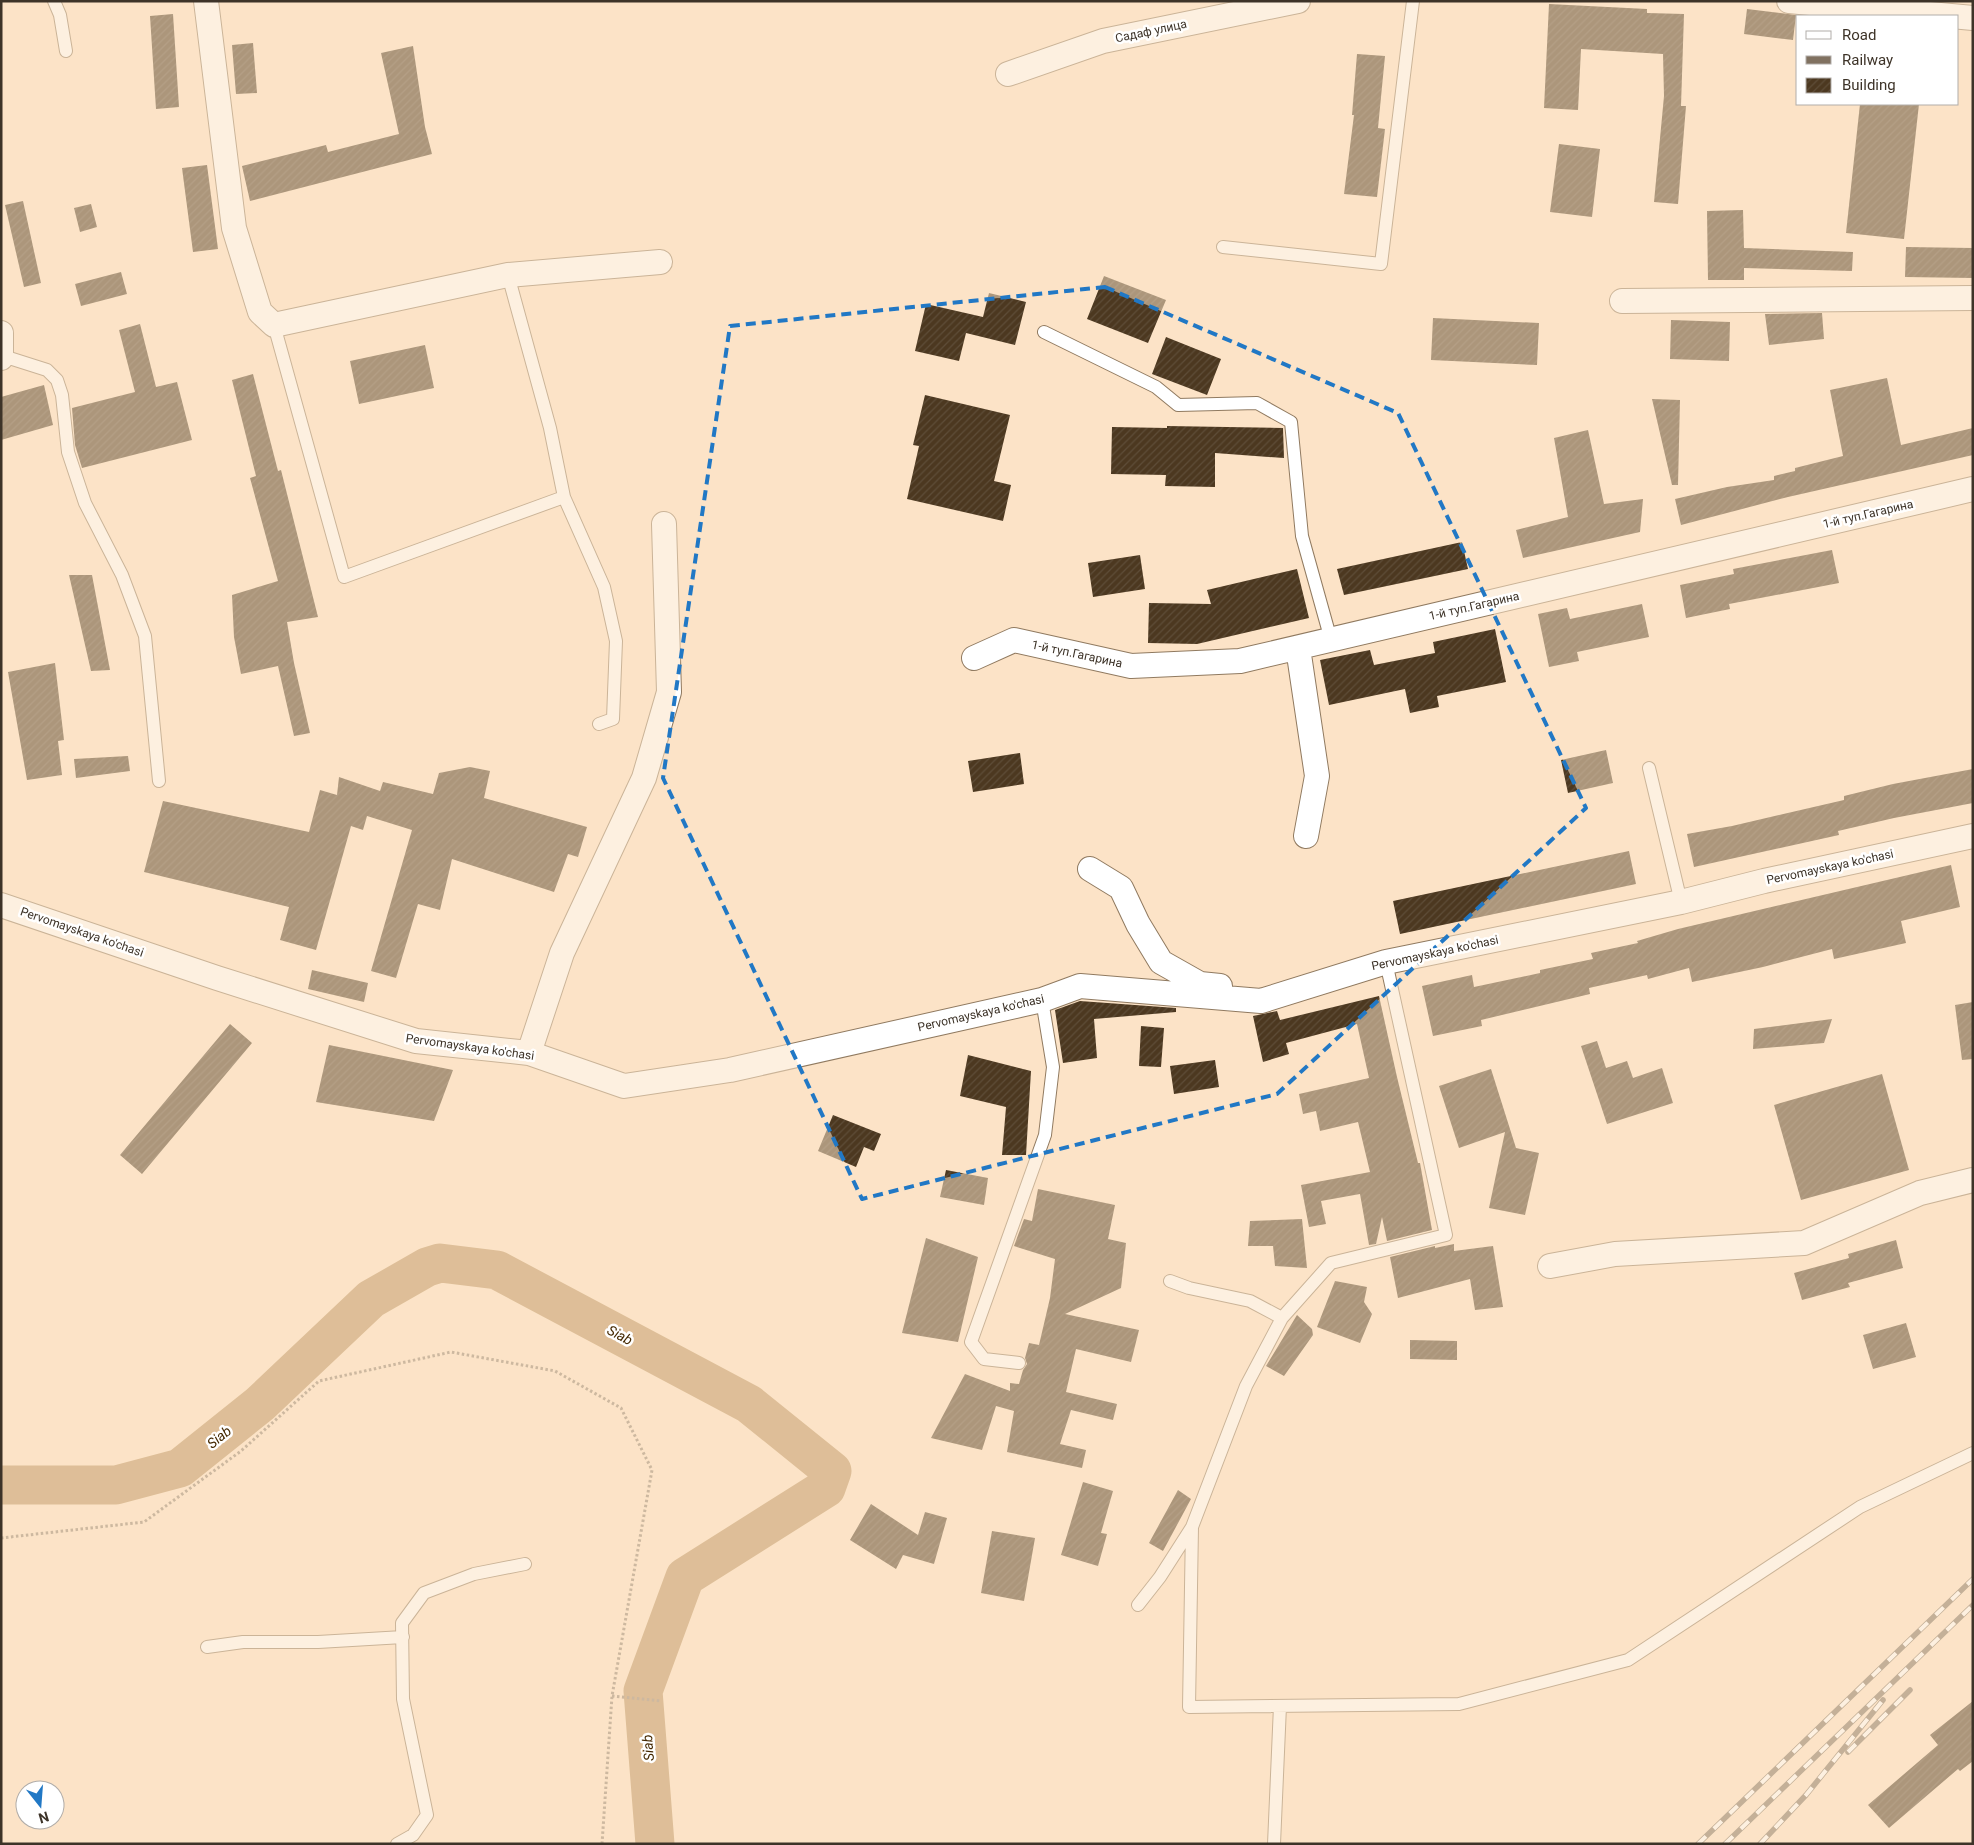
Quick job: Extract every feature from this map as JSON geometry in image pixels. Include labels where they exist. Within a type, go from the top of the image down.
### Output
[{"type":"street","points":[[206,1],[234,228],[260,312],[274,325],[508,275],[660,262]]},
{"type":"street","name":"Садаф улица","points":[[1008,74],[1103,41],[1298,1]]},
{"type":"street","points":[[1790,1],[1941,15]]},
{"type":"street","points":[[1959,17],[1973,18]]},
{"type":"street","points":[[1622,301],[1973,298]]},
{"type":"street","name":"1-й туп.Гагарина","points":[[974,658],[1014,640],[1131,666],[1240,661],[1973,489]]},
{"type":"street","points":[[529,1053],[562,953],[644,778],[669,692],[664,524]]},
{"type":"street","points":[[1298,648],[1317,776],[1306,836]]},
{"type":"street","name":"Pervomayskaya ko'chasi","points":[[1,905],[217,978],[416,1041],[529,1053],[624,1086],[730,1070],[1042,1000],[1080,986],[1261,1001],[1386,962],[1680,902],[1764,881],[1973,836]]},
{"type":"street","points":[[1090,869],[1122,888],[1138,924],[1160,962],[1200,984],[1259,990],[1386,962]]},
{"type":"street","points":[[1550,1266],[1615,1254],[1804,1243],[1920,1193],[1973,1180]]},
{"type":"lane","points":[[54,1],[60,15],[66,51]]},
{"type":"lane","points":[[1223,247],[1381,264],[1412,1]]},
{"type":"lane","points":[[508,275],[550,428],[564,497],[604,588],[616,641],[613,719],[599,724]]},
{"type":"lane","points":[[274,325],[344,577],[564,497]]},
{"type":"lane","points":[[1044,332],[1156,387],[1178,405],[1257,403],[1291,422],[1302,536],[1331,640]]},
{"type":"lane","points":[[2,349],[47,370],[57,380],[62,395],[68,452],[85,503],[122,575],[145,636],[159,781]]},
{"type":"lane","points":[[1649,768],[1680,902]]},
{"type":"lane","points":[[1138,1605],[1160,1577],[1192,1527],[1246,1386],[1282,1318],[1330,1263],[1446,1235],[1386,962]]},
{"type":"lane","points":[[1019,1363],[984,1359],[971,1342],[1045,1135],[1053,1067],[1042,1000]]},
{"type":"lane","points":[[1170,1281],[1189,1288],[1250,1301],[1282,1318]]},
{"type":"lane","points":[[1192,1527],[1189,1707],[1459,1704],[1628,1660],[1860,1507],[1973,1453]]},
{"type":"lane","points":[[398,1844],[413,1835],[427,1815],[403,1699],[402,1622],[424,1594],[474,1574],[525,1564]]},
{"type":"lane","points":[[207,1647],[243,1642],[402,1637]]},
{"type":"lane","points":[[1274,1844],[1280,1706]]},
{"type":"path","points":[[1,1538],[144,1522],[242,1451],[319,1381],[451,1352],[555,1370],[621,1408],[652,1470],[612,1696],[602,1844]]},
{"type":"path","points":[[612,1696],[661,1701]]},
{"type":"highlighted area","points":[[1105,287],[1398,413],[1586,808],[1277,1094],[862,1199],[663,778],[730,326]]},
{"type":"building","points":[[1549,4],[1647,9],[1647,13],[1684,14],[1681,106],[1686,106],[1678,204],[1654,202],[1664,96],[1663,54],[1581,49],[1578,110],[1544,108]]},
{"type":"building","points":[[1747,9],[1796,15],[1793,40],[1744,34]]},
{"type":"building","points":[[173,14],[179,107],[156,109],[150,16]]},
{"type":"building","points":[[253,43],[257,93],[236,94],[232,45]]},
{"type":"building","points":[[413,46],[425,127],[432,154],[250,201],[242,166],[326,145],[328,152],[399,134],[381,53]]},
{"type":"building","points":[[1357,54],[1385,56],[1378,128],[1385,129],[1377,197],[1344,194],[1354,115],[1352,115]]},
{"type":"building","points":[[1860,105],[1919,105],[1904,239],[1846,233]]},
{"type":"building","points":[[1559,144],[1600,149],[1592,217],[1550,212]]},
{"type":"building","points":[[207,165],[218,249],[193,252],[182,168]]},
{"type":"building","points":[[23,201],[41,283],[24,287],[5,205]]},
{"type":"building","points":[[91,204],[97,227],[80,232],[74,208]]},
{"type":"building","points":[[1743,210],[1744,248],[1853,252],[1852,271],[1744,268],[1744,280],[1708,280],[1707,211]]},
{"type":"building","points":[[1906,247],[1973,248],[1973,278],[1905,277]]},
{"type":"building","points":[[121,272],[127,294],[81,306],[75,284]]},
{"type":"building","points":[[1104,276],[1166,300],[1148,343],[1087,319]]},
{"type":"building","points":[[989,293],[1026,302],[1015,345],[966,333],[959,361],[915,351],[926,304],[983,317]]},
{"type":"building","points":[[1822,313],[1824,339],[1769,345],[1765,314]]},
{"type":"building","points":[[1433,318],[1539,323],[1537,365],[1431,360]]},
{"type":"building","points":[[1671,320],[1730,322],[1729,361],[1670,359]]},
{"type":"building","points":[[140,324],[156,387],[177,382],[192,440],[82,468],[75,445],[72,408],[135,392],[119,330]]},
{"type":"building","points":[[1166,337],[1221,359],[1207,395],[1152,374]]},
{"type":"building","points":[[425,345],[434,388],[359,404],[350,361]]},
{"type":"building","points":[[253,374],[278,471],[281,470],[318,617],[287,622],[310,733],[294,736],[278,666],[241,674],[234,637],[232,595],[278,581],[250,478],[256,476],[232,380]]},
{"type":"building","points":[[1887,378],[1901,445],[1973,428],[1973,455],[1788,497],[1681,525],[1675,499],[1727,487],[1774,480],[1774,476],[1795,471],[1795,468],[1843,456],[1830,390]]},
{"type":"building","points":[[44,385],[53,425],[1,440],[1,397]]},
{"type":"building","points":[[925,395],[1010,415],[994,481],[1011,485],[1003,521],[907,499],[919,446],[913,445]]},
{"type":"building","points":[[1652,399],[1680,400],[1678,485],[1672,485]]},
{"type":"building","points":[[1167,426],[1283,428],[1284,458],[1215,453],[1215,487],[1165,486],[1166,475],[1111,474],[1112,427],[1167,428]]},
{"type":"building","points":[[1588,430],[1604,504],[1643,499],[1640,532],[1523,558],[1516,530],[1568,517],[1554,438]]},
{"type":"building","points":[[1462,542],[1468,569],[1344,595],[1337,569]]},
{"type":"building","points":[[1832,550],[1839,583],[1729,604],[1730,609],[1686,618],[1680,585],[1734,574],[1733,569]]},
{"type":"building","points":[[1140,555],[1145,589],[1093,597],[1088,563]]},
{"type":"building","points":[[1297,569],[1309,618],[1197,644],[1148,643],[1149,603],[1211,604],[1207,590]]},
{"type":"building","points":[[69,575],[92,575],[110,670],[91,671]]},
{"type":"building","points":[[1642,604],[1649,637],[1577,652],[1579,661],[1549,667],[1538,614],[1567,608],[1570,619]]},
{"type":"building","points":[[1495,629],[1506,682],[1437,696],[1439,707],[1410,713],[1405,689],[1329,705],[1320,660],[1370,650],[1374,665],[1435,653],[1433,642]]},
{"type":"building","points":[[55,663],[64,740],[58,741],[62,775],[27,780],[8,672]]},
{"type":"building","points":[[1606,750],[1613,783],[1568,793],[1561,760]]},
{"type":"building","points":[[1020,753],[1024,784],[973,792],[968,761]]},
{"type":"building","points":[[128,756],[130,771],[76,778],[74,759]]},
{"type":"building","points":[[470,767],[490,771],[484,798],[587,827],[578,857],[568,854],[554,892],[452,859],[440,910],[418,904],[396,978],[371,971],[412,830],[367,816],[363,830],[351,826],[316,950],[280,940],[289,907],[144,872],[163,801],[309,832],[320,790],[337,795],[339,777],[380,791],[383,782],[433,794],[439,773]]},
{"type":"building","points":[[1973,769],[1973,803],[1894,818],[1838,831],[1839,835],[1694,867],[1687,834],[1732,826],[1844,800],[1844,796],[1893,784]]},
{"type":"building","points":[[1629,851],[1636,884],[1400,934],[1393,901]]},
{"type":"building","points":[[1951,865],[1960,907],[1901,921],[1906,943],[1834,959],[1832,949],[1763,967],[1692,982],[1689,968],[1648,979],[1647,975],[1589,988],[1590,994],[1481,1020],[1482,1026],[1433,1036],[1422,986],[1472,975],[1474,987],[1540,973],[1540,970],[1593,959],[1591,953],[1638,943],[1637,941],[1678,929]]},
{"type":"building","points":[[312,970],[368,983],[364,1002],[308,989]]},
{"type":"building","points":[[1379,996],[1418,1163],[1420,1163],[1432,1230],[1387,1241],[1382,1217],[1376,1244],[1369,1245],[1360,1194],[1321,1201],[1326,1224],[1309,1227],[1301,1185],[1370,1172],[1358,1122],[1320,1131],[1316,1111],[1303,1114],[1299,1094],[1369,1078],[1357,1024],[1286,1043],[1289,1054],[1263,1062],[1253,1016],[1277,1011],[1280,1020]]},
{"type":"building","points":[[1080,1001],[1176,1008],[1176,1012],[1094,1019],[1097,1058],[1063,1063],[1055,1010]]},
{"type":"building","points":[[1973,1002],[1973,1059],[1962,1060],[1955,1005]]},
{"type":"building","points":[[1832,1019],[1824,1043],[1753,1049],[1754,1029]]},
{"type":"building","points":[[230,1024],[252,1043],[142,1174],[120,1155]]},
{"type":"building","points":[[1141,1026],[1164,1028],[1161,1067],[1139,1066]]},
{"type":"building","points":[[1597,1041],[1606,1068],[1627,1061],[1633,1078],[1662,1068],[1673,1103],[1607,1124],[1581,1046]]},
{"type":"building","points":[[329,1045],[453,1070],[434,1121],[316,1102]]},
{"type":"building","points":[[968,1055],[1031,1071],[1026,1155],[1002,1155],[1006,1107],[960,1096]]},
{"type":"building","points":[[1215,1060],[1219,1087],[1174,1094],[1170,1066]]},
{"type":"building","points":[[1491,1069],[1516,1148],[1539,1153],[1525,1215],[1489,1208],[1505,1132],[1459,1148],[1439,1086]]},
{"type":"building","points":[[1882,1074],[1909,1170],[1801,1200],[1774,1105]]},
{"type":"building","points":[[833,1115],[881,1134],[874,1151],[864,1147],[856,1167],[818,1151]]},
{"type":"building","points":[[946,1170],[988,1178],[984,1205],[940,1197]]},
{"type":"building","points":[[1038,1189],[1115,1205],[1108,1239],[1126,1243],[1121,1288],[1065,1314],[1139,1330],[1131,1362],[1076,1349],[1066,1392],[1117,1404],[1113,1420],[1071,1410],[1060,1444],[1086,1450],[1082,1468],[1007,1452],[1014,1411],[996,1406],[982,1450],[931,1438],[965,1374],[1010,1391],[1010,1383],[1019,1384],[1027,1364],[1025,1358],[1029,1343],[1039,1345],[1050,1298],[1055,1259],[1014,1246],[1024,1219],[1032,1221]]},
{"type":"building","points":[[1302,1219],[1307,1268],[1275,1266],[1273,1246],[1248,1246],[1250,1221]]},
{"type":"building","points":[[926,1238],[978,1257],[958,1342],[902,1333]]},
{"type":"building","points":[[1896,1240],[1903,1268],[1848,1283],[1850,1287],[1802,1300],[1794,1273],[1849,1258],[1848,1254]]},
{"type":"building","points":[[1454,1244],[1454,1251],[1493,1246],[1503,1307],[1475,1310],[1470,1279],[1398,1298],[1390,1257],[1435,1246],[1435,1248]]},
{"type":"building","points":[[1335,1281],[1367,1287],[1364,1302],[1372,1314],[1360,1343],[1317,1327]]},
{"type":"building","points":[[1297,1315],[1312,1329],[1313,1335],[1284,1376],[1266,1366]]},
{"type":"building","points":[[1906,1323],[1916,1357],[1873,1369],[1863,1335]]},
{"type":"building","points":[[1410,1340],[1457,1341],[1457,1360],[1410,1359]]},
{"type":"building","points":[[1083,1482],[1113,1491],[1101,1533],[1107,1534],[1098,1566],[1061,1555]]},
{"type":"building","points":[[1178,1490],[1191,1499],[1163,1551],[1149,1543]]},
{"type":"building","points":[[871,1504],[918,1535],[925,1512],[947,1518],[934,1564],[903,1555],[896,1569],[850,1540]]},
{"type":"building","points":[[992,1531],[1035,1538],[1024,1601],[981,1593]]},
{"type":"building","points":[[1973,1701],[1973,1761],[1960,1771],[1958,1769],[1889,1828],[1868,1805],[1938,1745],[1930,1735]]},
{"type":"waterway","name":"Siab","points":[[1,1485],[116,1485],[180,1468],[260,1404],[371,1299],[427,1267],[440,1263],[497,1270],[749,1404],[832,1471],[826,1488],[685,1577],[643,1691],[655,1844]]},
{"type":"railway","points":[[1698,1844],[1973,1579]]},
{"type":"railway","points":[[1725,1844],[1973,1605]]},
{"type":"railway","points":[[1848,1752],[1910,1690]]},
{"type":"railway","points":[[1760,1844],[1806,1795],[1883,1700]]}]
